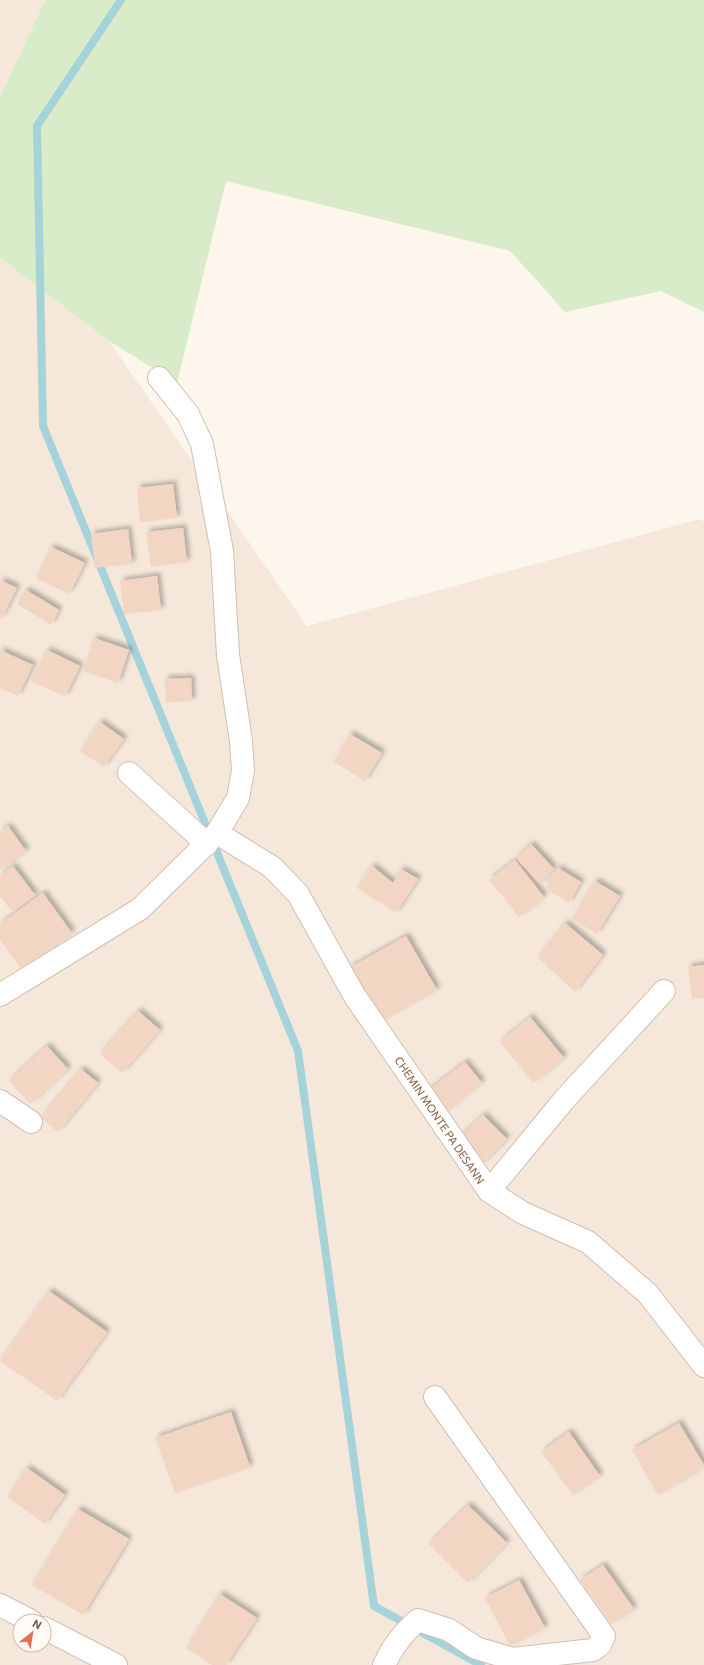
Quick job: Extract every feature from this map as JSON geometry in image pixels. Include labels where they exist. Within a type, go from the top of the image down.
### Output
[{"type":"street","points":[[0,995],[140,909],[212,838],[238,798],[243,771],[241,742],[228,654],[222,551],[202,444],[188,414],[159,378]]},
{"type":"street","name":"CHEMIN MONTE PA DESANN","points":[[129,773],[212,838],[272,867],[298,894],[354,995],[489,1191],[523,1213],[588,1242],[648,1294],[704,1366]]},
{"type":"street","points":[[489,1191],[564,1100],[664,990]]},
{"type":"street","points":[[0,1101],[31,1122]]},
{"type":"street","points":[[384,1665],[393,1646],[412,1625],[449,1630],[476,1648],[513,1659],[593,1650],[600,1645],[604,1636],[435,1397]]},
{"type":"street","points":[[0,1606],[14,1613]]},
{"type":"street","points":[[52,1632],[116,1665]]},
{"type":"shaded area","points":[[0,0],[45,0],[0,97]]},
{"type":"shaded area","points":[[0,258],[109,341],[307,626],[700,519],[704,522],[704,1665],[0,1665]]},
{"type":"green space","points":[[45,0],[704,0],[704,312],[661,291],[565,312],[510,251],[226,181],[177,383],[109,341],[0,258],[0,97]]},
{"type":"building","points":[[173,484],[177,518],[140,522],[137,488]]},
{"type":"building","points":[[183,528],[187,562],[151,567],[146,532]]},
{"type":"building","points":[[128,529],[132,564],[95,568],[91,534]]},
{"type":"building","points":[[51,547],[85,563],[69,594],[36,578]]},
{"type":"building","points":[[157,576],[161,610],[124,614],[120,581]]},
{"type":"building","points":[[0,580],[17,588],[1,619],[0,618]]},
{"type":"building","points":[[26,590],[59,610],[51,625],[17,604]]},
{"type":"building","points":[[94,638],[129,650],[118,683],[83,671]]},
{"type":"building","points":[[0,650],[33,665],[18,696],[0,688]]},
{"type":"building","points":[[47,650],[80,666],[65,697],[31,681]]},
{"type":"building","points":[[191,678],[192,701],[166,702],[165,679]]},
{"type":"building","points":[[100,722],[124,739],[104,767],[80,751]]},
{"type":"building","points":[[350,734],[382,753],[365,781],[334,762]]},
{"type":"building","points":[[8,826],[26,851],[0,870],[0,832]]},
{"type":"building","points":[[531,844],[554,869],[540,884],[516,858]]},
{"type":"building","points":[[515,860],[544,897],[519,917],[489,880]]},
{"type":"building","points":[[13,866],[35,895],[12,912],[0,896],[0,876]]},
{"type":"building","points":[[372,866],[393,883],[401,869],[418,879],[396,913],[357,888]]},
{"type":"building","points":[[558,868],[581,882],[569,903],[545,888]]},
{"type":"building","points":[[595,881],[620,896],[597,934],[572,919]]},
{"type":"building","points":[[43,893],[72,933],[22,970],[0,940],[0,924]]},
{"type":"building","points":[[565,923],[603,955],[575,992],[538,958]]},
{"type":"building","points":[[406,936],[437,990],[380,1022],[349,968]]},
{"type":"building","points":[[704,965],[704,998],[692,999],[688,967]]},
{"type":"building","points":[[138,1011],[160,1030],[122,1073],[100,1054]]},
{"type":"building","points":[[530,1017],[564,1058],[533,1083],[500,1042]]},
{"type":"building","points":[[47,1046],[68,1069],[30,1104],[9,1081]]},
{"type":"building","points":[[465,1062],[482,1083],[442,1114],[425,1093]]},
{"type":"building","points":[[81,1069],[98,1083],[58,1132],[41,1118]]},
{"type":"building","points":[[483,1115],[507,1139],[482,1164],[458,1139]]},
{"type":"building","points":[[49,1291],[107,1332],[57,1401],[0,1361]]},
{"type":"building","points":[[231,1412],[250,1467],[175,1493],[155,1438]]},
{"type":"building","points":[[679,1423],[704,1465],[704,1468],[658,1495],[632,1450]]},
{"type":"building","points":[[569,1432],[600,1476],[573,1495],[541,1452]]},
{"type":"building","points":[[27,1468],[65,1495],[45,1524],[7,1497]]},
{"type":"building","points":[[468,1505],[507,1543],[468,1583],[429,1544]]},
{"type":"building","points":[[78,1509],[129,1539],[83,1615],[32,1585]]},
{"type":"building","points":[[603,1565],[634,1609],[611,1624],[580,1580]]},
{"type":"building","points":[[519,1580],[545,1628],[510,1646],[485,1598]]},
{"type":"building","points":[[220,1594],[257,1618],[226,1665],[212,1665],[186,1648]]},
{"type":"waterway","points":[[121,0],[37,126],[43,426],[298,1051],[374,1606],[481,1665]]}]
